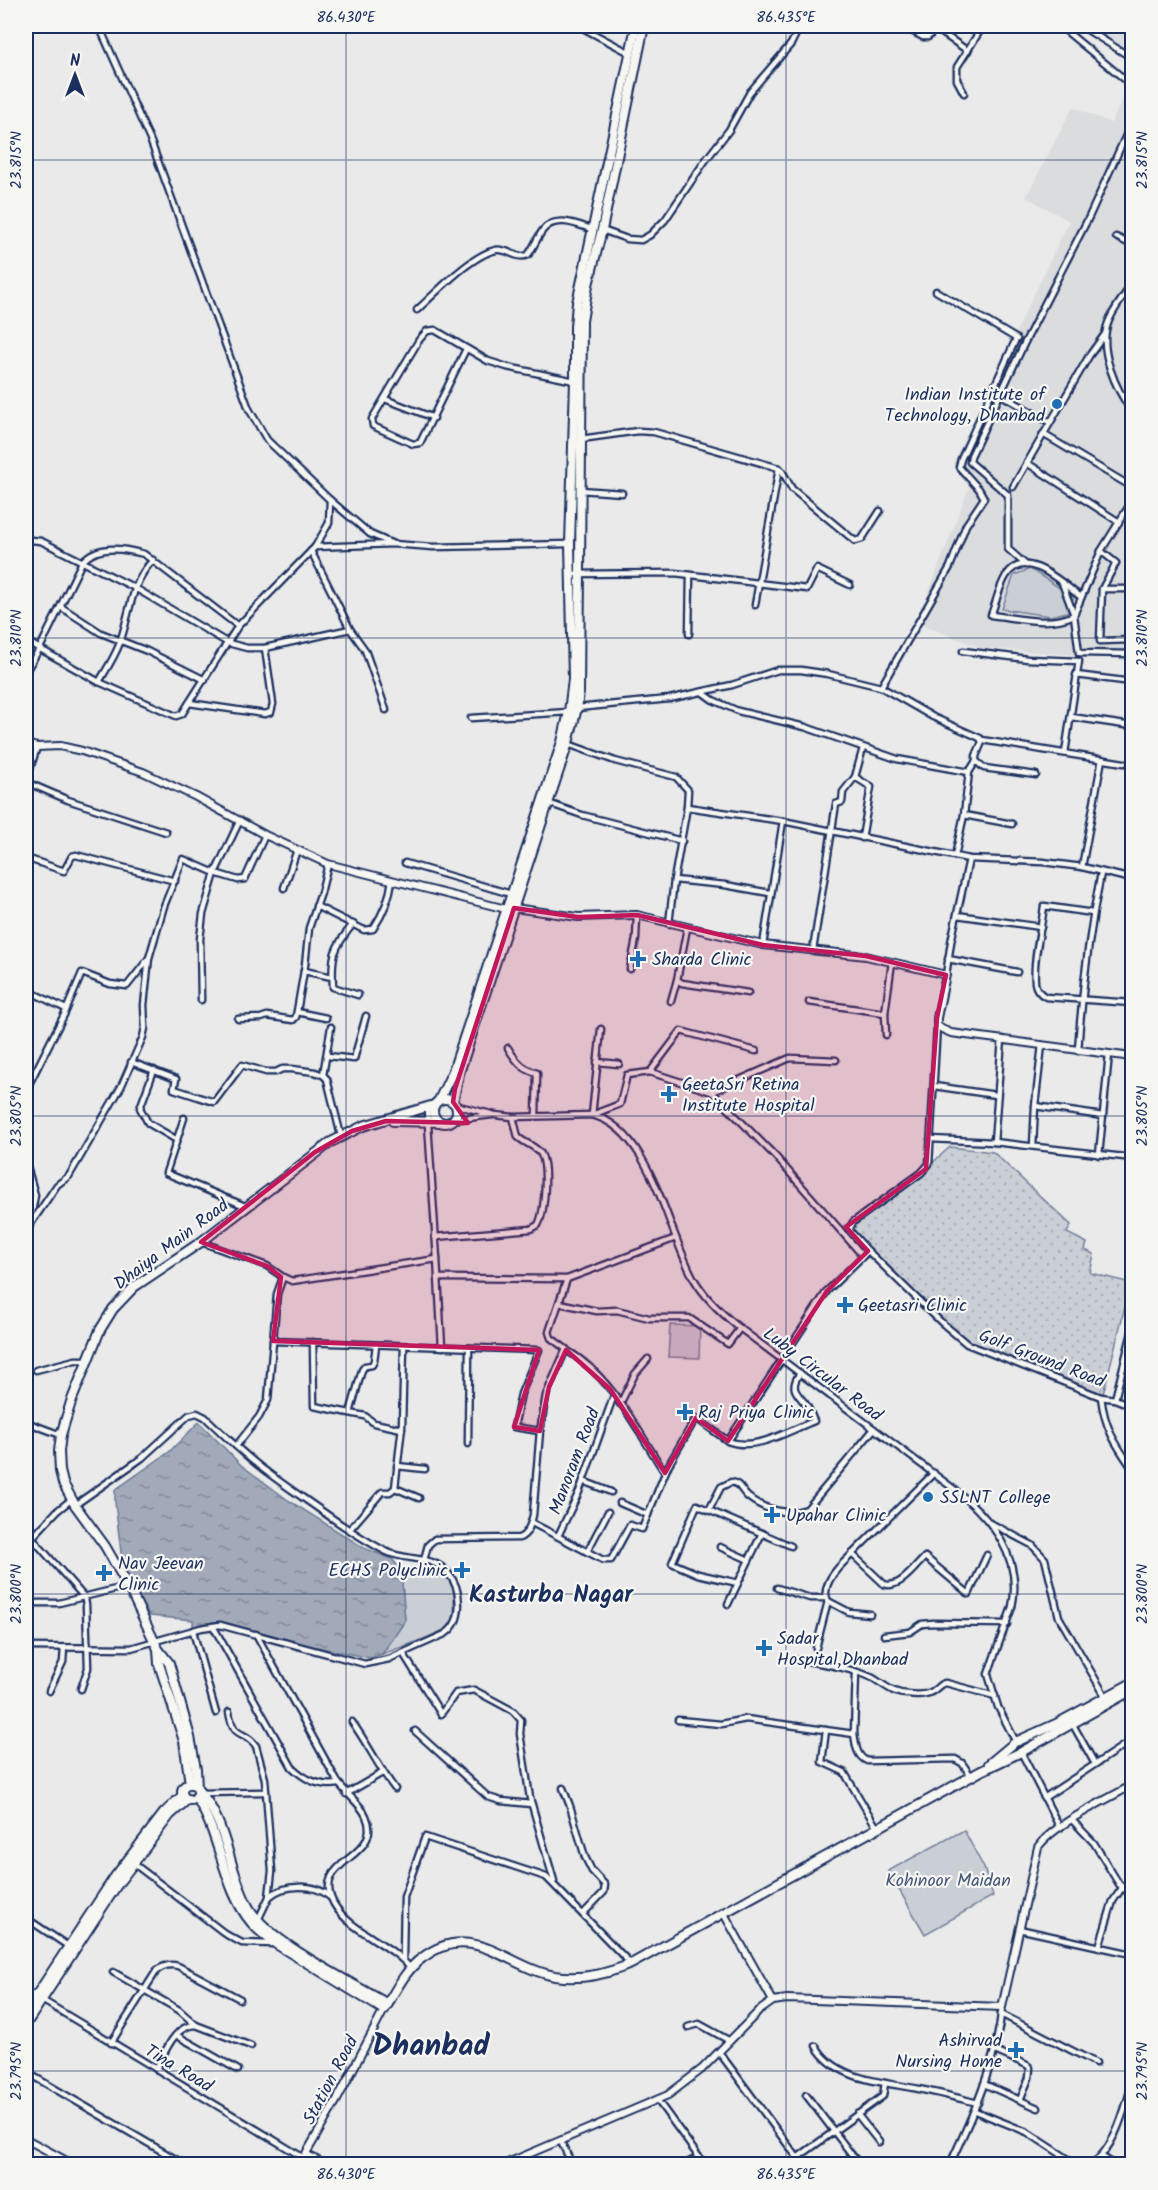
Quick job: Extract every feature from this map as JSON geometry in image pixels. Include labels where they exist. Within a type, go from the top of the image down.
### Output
[{"type":"main road","points":[[629,73],[630,53],[636,26]]},
{"type":"main road","points":[[448,1121],[435,1117],[434,1105],[453,1071],[568,743],[573,710],[580,490],[582,321],[629,73],[644,26]]},
{"type":"main road","points":[[576,573],[570,544],[575,327],[577,303],[598,230]]},
{"type":"main road","points":[[386,1120],[448,1121],[457,1112],[454,1104],[460,1071],[510,909],[511,894],[573,710]]},
{"type":"main road","points":[[434,1105],[447,1099],[454,1104]]},
{"type":"main road","name":"Dhaiya Main Road","points":[[386,2007],[246,1916],[237,1899],[208,1816],[193,1792],[184,1741],[159,1664],[157,1645],[105,1546],[73,1502],[60,1471],[59,1461],[61,1435],[87,1360],[103,1325],[123,1298],[164,1266],[201,1242],[315,1152],[363,1126],[434,1105]]},
{"type":"main road","points":[[386,2007],[421,1958],[438,1948],[459,1943],[485,1947],[530,1968],[556,1976],[598,1976],[631,1964],[971,1776],[1021,1752],[1072,1723],[1132,1683]]},
{"type":"main road","points":[[981,1771],[1016,1742],[1130,1692]]},
{"type":"main road","points":[[1016,1742],[1024,1746],[1021,1752]]},
{"type":"main road","points":[[26,2011],[38,1998],[133,1863],[177,1808],[193,1792]]},
{"type":"main road","points":[[26,2024],[68,1946],[128,1860],[165,1813],[193,1792]]},
{"type":"main road","name":"Dhaiya Main Road","points":[[256,1924],[276,1944],[386,2007]]},
{"type":"street","points":[[99,26],[151,142],[249,409],[267,440],[330,500],[363,529],[393,544]]},
{"type":"street","points":[[579,26],[630,53]]},
{"type":"street","points":[[417,310],[462,269],[494,250],[504,250],[519,257],[528,255],[550,224],[572,222],[627,239],[641,240],[650,236],[665,220],[729,130],[750,92],[791,44],[800,26]]},
{"type":"street","points":[[902,26],[923,36],[939,31],[968,51]]},
{"type":"street","points":[[964,93],[959,87],[957,67],[983,26]]},
{"type":"street","points":[[1060,26],[1128,82]]},
{"type":"street","points":[[1081,26],[1132,58]]},
{"type":"street","points":[[1026,565],[1008,549],[1008,495],[970,462],[1000,394],[1089,217],[1132,122]]},
{"type":"street","points":[[1116,237],[1132,245]]},
{"type":"street","points":[[1013,487],[1049,422],[1105,334],[1109,321],[1132,283]]},
{"type":"street","points":[[936,291],[1024,344]]},
{"type":"street","points":[[466,349],[422,441],[413,444],[373,426],[372,419],[386,399],[419,340],[427,331],[435,330],[488,361],[575,381]]},
{"type":"street","points":[[1105,334],[1109,365],[1122,397],[1132,411]]},
{"type":"street","points":[[881,687],[950,567],[966,525],[984,498],[959,467],[1016,339]]},
{"type":"street","points":[[993,390],[1049,422]]},
{"type":"street","points":[[386,399],[434,418]]},
{"type":"street","points":[[581,439],[629,432],[654,432],[779,468],[792,489],[851,540],[862,539],[880,511]]},
{"type":"street","points":[[1043,434],[1132,486]]},
{"type":"street","points":[[1027,463],[1119,522]]},
{"type":"street","points":[[755,605],[779,468]]},
{"type":"street","points":[[580,490],[622,493]]},
{"type":"street","points":[[26,641],[99,682],[172,716],[179,716],[205,680],[238,626],[313,549],[329,523],[330,500]]},
{"type":"street","points":[[1081,597],[1042,569],[1031,564],[1015,567],[1007,575],[991,615],[1051,621],[1074,615],[1101,552],[1132,501]]},
{"type":"street","points":[[26,543],[28,540],[36,539],[135,588],[228,643],[247,648],[265,648],[350,629]]},
{"type":"street","points":[[313,549],[393,544],[433,547],[570,544]]},
{"type":"street","points":[[313,549],[350,629],[365,650],[386,710]]},
{"type":"street","points":[[26,671],[40,648],[82,562],[88,555],[102,550],[133,550],[144,554],[238,626]]},
{"type":"street","points":[[1101,552],[1116,563],[1102,589],[1100,641],[1132,640]]},
{"type":"street","points":[[99,682],[121,640],[142,571],[153,560]]},
{"type":"street","points":[[576,573],[675,573],[807,589],[817,569],[850,585]]},
{"type":"street","points":[[689,634],[690,575]]},
{"type":"street","points":[[1062,583],[1074,615],[1079,653],[1132,654]]},
{"type":"street","points":[[1102,589],[1132,589]]},
{"type":"street","points":[[61,607],[101,633],[121,640],[205,680]]},
{"type":"street","points":[[189,704],[265,714],[271,712],[273,705],[265,648]]},
{"type":"street","points":[[963,651],[1028,659],[1079,661],[1065,753]]},
{"type":"street","points":[[471,718],[669,699],[778,670],[828,674],[881,687],[933,717],[982,740],[1124,764]]},
{"type":"street","points":[[1076,675],[1132,682]]},
{"type":"street","points":[[702,692],[713,700],[738,711],[805,727],[897,759],[969,772]]},
{"type":"street","points":[[1071,717],[1132,726]]},
{"type":"street","points":[[955,856],[964,815],[969,772],[976,761],[982,740]]},
{"type":"street","points":[[568,743],[615,761],[675,777],[688,790],[669,924]]},
{"type":"street","points":[[26,744],[37,747],[60,746],[82,751],[142,772],[196,797],[265,835],[328,864],[510,909],[578,917],[637,915],[763,945],[866,956],[946,975]]},
{"type":"street","points":[[37,747],[26,782],[68,800],[166,832]]},
{"type":"street","points":[[813,950],[836,804],[842,802],[843,792],[855,777],[863,748]]},
{"type":"street","points":[[1082,867],[1102,759]]},
{"type":"street","points":[[976,761],[984,768],[1036,776]]},
{"type":"street","points":[[855,777],[871,787],[862,837]]},
{"type":"street","points":[[548,803],[582,815],[682,841]]},
{"type":"street","points":[[687,807],[783,821],[969,859],[1043,862],[1082,867],[1132,879]]},
{"type":"street","points":[[964,815],[1012,824]]},
{"type":"street","points":[[201,1000],[200,939],[203,914],[215,873],[240,820]]},
{"type":"street","points":[[763,945],[783,821]]},
{"type":"street","points":[[26,1231],[57,1185],[69,1176],[121,1087],[143,1037],[149,958],[164,906],[183,860],[215,873],[238,880],[245,879],[265,835]]},
{"type":"street","points":[[284,888],[297,850]]},
{"type":"street","points":[[26,858],[64,871],[72,856],[76,855],[175,881]]},
{"type":"street","points":[[969,859],[937,1018],[930,1139],[994,1142],[1124,1157],[1132,1155]]},
{"type":"street","points":[[405,863],[511,894]]},
{"type":"street","points":[[238,1019],[267,1016],[293,1020],[297,1012],[309,928],[328,864]]},
{"type":"street","points":[[1078,1051],[1081,1000],[1101,873]]},
{"type":"street","points":[[316,906],[364,930],[373,929],[391,893],[392,880]]},
{"type":"street","points":[[674,880],[770,893]]},
{"type":"street","points":[[1093,913],[1044,906],[1035,983],[1038,991],[1046,997],[1132,1003]]},
{"type":"street","points":[[630,969],[636,939],[637,915]]},
{"type":"street","points":[[957,915],[1041,927]]},
{"type":"street","points":[[353,924],[338,943],[332,977],[333,987],[358,995]]},
{"type":"street","points":[[671,1001],[687,928]]},
{"type":"street","points":[[26,1090],[82,973],[110,984],[127,986],[149,958]]},
{"type":"street","points":[[948,959],[1017,972]]},
{"type":"street","points":[[886,1035],[885,1013],[892,962]]},
{"type":"street","points":[[304,971],[332,977]]},
{"type":"street","points":[[677,980],[682,983],[748,993]]},
{"type":"street","points":[[35,994],[66,1009]]},
{"type":"street","points":[[809,1002],[885,1013]]},
{"type":"street","points":[[297,1012],[326,1018]]},
{"type":"street","points":[[328,1056],[354,1059],[366,1016]]},
{"type":"street","points":[[937,1025],[951,1033],[1132,1057]]},
{"type":"street","points":[[323,1076],[331,1028]]},
{"type":"street","points":[[601,1029],[592,1115],[620,1104],[627,1075],[650,1072],[712,1092],[775,1156],[863,1256]]},
{"type":"street","points":[[650,1072],[681,1031],[756,1051]]},
{"type":"street","points":[[994,1142],[1002,1039]]},
{"type":"street","points":[[1033,1146],[1042,1045]]},
{"type":"street","points":[[508,1048],[518,1063],[537,1073],[536,1116]]},
{"type":"street","points":[[1100,1155],[1109,1054]]},
{"type":"street","points":[[712,1092],[790,1058],[836,1060]]},
{"type":"street","points":[[131,1062],[176,1079],[174,1089],[214,1102],[242,1065],[266,1072],[276,1072],[282,1069],[315,1072],[327,1079],[341,1136]]},
{"type":"street","points":[[597,1062],[619,1064]]},
{"type":"street","points":[[154,1070],[140,1108],[148,1124],[177,1140]]},
{"type":"street","points":[[934,1086],[996,1095]]},
{"type":"street","name":"Luby Circular Road","points":[[454,1104],[495,1115],[513,1117],[592,1115],[618,1128],[633,1143],[646,1166],[688,1267],[714,1305],[740,1328],[969,1500],[1005,1546],[1013,1572],[1014,1597],[1007,1624],[988,1674],[998,1707],[1016,1742]]},
{"type":"street","points":[[434,1105],[430,1122],[442,1347]]},
{"type":"street","points":[[1035,1106],[1103,1116]]},
{"type":"street","name":"Luby Circular Road","points":[[448,1121],[495,1115]]},
{"type":"street","points":[[435,1237],[531,1229],[538,1225],[544,1210],[543,1161],[538,1150],[518,1137],[513,1117]]},
{"type":"street","points":[[184,1118],[166,1173],[245,1206]]},
{"type":"street","name":"Golf Ground Road","points":[[930,1139],[929,1164],[926,1169],[850,1225],[852,1233],[941,1323],[967,1344],[1101,1398],[1115,1399],[1132,1406]]},
{"type":"street","points":[[26,1163],[35,1195],[30,1223]]},
{"type":"street","points":[[438,1278],[567,1279],[676,1238]]},
{"type":"street","points":[[201,1242],[267,1266],[283,1277],[296,1281],[437,1259]]},
{"type":"street","points":[[728,1441],[826,1291],[868,1251]]},
{"type":"street","points":[[236,1446],[266,1406],[277,1294],[283,1277]]},
{"type":"street","points":[[567,1279],[549,1336],[599,1375],[665,1473]]},
{"type":"street","points":[[559,1303],[597,1311],[617,1310],[649,1317],[689,1318],[728,1344],[740,1328]]},
{"type":"street","points":[[1115,1399],[1132,1332]]},
{"type":"street","points":[[273,1341],[538,1350],[521,1394],[514,1427],[540,1431]]},
{"type":"street","points":[[313,1342],[314,1406],[367,1417],[374,1423],[402,1429]]},
{"type":"street","points":[[350,1413],[362,1370],[365,1366],[372,1365],[376,1345]]},
{"type":"street","points":[[350,1529],[382,1492],[390,1492],[395,1488],[402,1429],[404,1346]]},
{"type":"street","points":[[468,1444],[469,1348]]},
{"type":"street","points":[[424,1560],[428,1545],[435,1539],[519,1538],[524,1536],[532,1523],[540,1431],[549,1387],[566,1350]]},
{"type":"street","points":[[620,1404],[635,1374],[648,1359]]},
{"type":"street","points":[[36,1370],[75,1360],[87,1360]]},
{"type":"street","points":[[532,1523],[606,1561],[611,1560],[630,1525],[642,1529],[665,1473],[696,1418],[728,1441],[737,1444],[753,1444],[814,1421],[805,1403],[795,1393],[794,1383],[800,1373]]},
{"type":"street","name":"Manoram Road","points":[[558,1536],[583,1481],[614,1395]]},
{"type":"street","points":[[1101,1398],[1104,1420],[1116,1446],[1132,1468]]},
{"type":"street","points":[[26,1647],[131,1648],[157,1645],[193,1631],[224,1626],[365,1664],[380,1662],[449,1632],[458,1614],[457,1594],[451,1577],[439,1564],[401,1557],[385,1551],[268,1473],[205,1417],[197,1413],[192,1413],[134,1464],[57,1510],[31,1539]]},
{"type":"street","points":[[26,1422],[61,1435]]},
{"type":"street","points":[[709,1510],[718,1490],[731,1482],[738,1483],[749,1497],[773,1511],[800,1512],[807,1509],[874,1429]]},
{"type":"street","points":[[397,1466],[425,1469]]},
{"type":"street","points":[[816,1648],[830,1579],[852,1554],[934,1473]]},
{"type":"street","points":[[583,1481],[611,1492]]},
{"type":"street","points":[[395,1488],[419,1498]]},
{"type":"street","points":[[620,1503],[648,1515]]},
{"type":"street","points":[[738,1583],[698,1574],[672,1563],[697,1505],[791,1546]]},
{"type":"street","points":[[587,1552],[608,1512]]},
{"type":"street","points":[[989,1523],[1032,1545],[1045,1559],[1059,1617],[1108,1700]]},
{"type":"street","points":[[26,1531],[84,1597],[88,1668],[81,1689]]},
{"type":"street","points":[[728,1604],[762,1533]]},
{"type":"street","points":[[720,1547],[749,1560]]},
{"type":"street","points":[[852,1554],[889,1586],[898,1583],[925,1557],[969,1594],[987,1556]]},
{"type":"street","points":[[35,1603],[58,1603],[128,1586]]},
{"type":"street","points":[[777,1588],[810,1598],[826,1600],[849,1612],[870,1614]]},
{"type":"street","points":[[884,1635],[910,1632],[928,1623],[1007,1624]]},
{"type":"street","points":[[213,1626],[292,1767],[302,1776],[316,1783],[329,1786],[339,1784]]},
{"type":"street","points":[[193,1631],[216,1713]]},
{"type":"street","points":[[256,1635],[339,1784],[366,1814],[369,1834],[364,1846],[345,1860],[333,1875],[329,1885],[332,1898]]},
{"type":"street","points":[[49,1691],[63,1662],[64,1648]]},
{"type":"street","points":[[403,1653],[441,1714],[456,1693],[472,1690],[513,1711],[519,1717],[520,1739],[531,1804],[555,1884]]},
{"type":"street","points":[[799,1660],[856,1672],[873,1678],[886,1688],[900,1694],[928,1693],[940,1684],[946,1683],[995,1696]]},
{"type":"street","points":[[856,1672],[854,1734],[862,1759],[867,1761],[955,1759],[962,1763],[971,1776]]},
{"type":"street","points":[[1130,1692],[1132,1703]]},
{"type":"street","points":[[229,1712],[236,1733],[253,1741],[256,1746],[264,1772],[272,1871],[269,1898],[256,1924]]},
{"type":"street","points":[[678,1720],[721,1724],[746,1719],[854,1734]]},
{"type":"street","points":[[352,1722],[367,1743],[382,1773],[395,1789]]},
{"type":"street","points":[[1072,1723],[1095,1764]]},
{"type":"street","points":[[826,1730],[822,1762],[844,1772],[877,1828]]},
{"type":"street","points":[[415,1731],[489,1797],[501,1801],[531,1804]]},
{"type":"street","points":[[1044,1798],[1132,1740]]},
{"type":"street","points":[[1021,1752],[1060,1828]]},
{"type":"street","points":[[346,1794],[382,1773]]},
{"type":"street","points":[[950,2164],[975,2111],[995,2051],[1002,2007],[1036,1851],[1045,1839],[1060,1828],[1132,1785]]},
{"type":"street","points":[[563,1788],[585,1857],[592,1871],[605,1885],[604,1892],[583,1914]]},
{"type":"street","points":[[193,1792],[266,1792]]},
{"type":"street","points":[[1072,1820],[1094,1843],[1122,1888],[1132,1896]]},
{"type":"street","points":[[403,1959],[404,1898],[425,1837],[542,1875],[555,1884],[631,1964]]},
{"type":"street","points":[[133,1863],[227,1935],[243,1942],[276,1944]]},
{"type":"street","points":[[269,1898],[278,1890],[301,1888],[320,1890],[332,1898],[346,1918],[403,1959],[411,1969]]},
{"type":"street","points":[[1099,1947],[1113,1901],[1122,1888]]},
{"type":"street","points":[[723,1912],[773,2001]]},
{"type":"street","points":[[26,1918],[68,1946]]},
{"type":"street","points":[[1019,1929],[1132,1954]]},
{"type":"street","points":[[111,2043],[157,1970],[171,1964],[240,1999]]},
{"type":"street","points":[[113,1972],[179,2010],[196,2025],[251,2046]]},
{"type":"street","name":"Tina Road","points":[[26,1992],[305,2156]]},
{"type":"street","points":[[505,2164],[658,2101],[681,2086],[719,2052],[759,2011],[773,2001],[787,1999],[1002,2007]]},
{"type":"street","name":"Station Road","points":[[300,2164],[386,2007]]},
{"type":"street","points":[[1001,2014],[1096,2063]]},
{"type":"street","points":[[688,2027],[699,2024],[730,2041]]},
{"type":"street","points":[[156,2069],[176,2034],[183,2028],[196,2025]]},
{"type":"street","points":[[176,2034],[238,2070]]},
{"type":"street","points":[[816,2046],[821,2055],[837,2068],[858,2077],[978,2103]]},
{"type":"street","points":[[995,2051],[1030,2068],[1029,2078],[1020,2100]]},
{"type":"street","points":[[719,2052],[802,2164]]},
{"type":"street","points":[[26,2072],[184,2164]]},
{"type":"street","points":[[797,2158],[883,2096],[885,2083]]},
{"type":"street","points":[[984,2084],[1038,2108]]},
{"type":"street","points":[[1092,2164],[1103,2157],[1118,2128],[1132,2085]]},
{"type":"street","points":[[806,2095],[859,2164]]},
{"type":"street","points":[[658,2101],[704,2164]]},
{"type":"street","points":[[975,2111],[1027,2132],[1076,2164]]},
{"type":"street","points":[[856,2114],[879,2142]]},
{"type":"street","points":[[26,2139],[72,2164]]},
{"type":"street","points":[[561,2142],[572,2164]]},
{"type":"street","points":[[305,2156],[324,2164]]},
{"type":"street","points":[[685,2164],[699,2157]]},
{"type":"street","points":[[1103,2157],[1113,2164]]},
{"type":"highlighted area","points":[[514,908],[578,917],[637,915],[763,945],[866,956],[946,975],[937,1018],[926,1169],[846,1227],[868,1251],[827,1291],[728,1441],[696,1418],[665,1473],[610,1389],[566,1350],[549,1387],[540,1431],[514,1427],[539,1350],[273,1341],[281,1277],[267,1266],[201,1242],[315,1152],[352,1131],[386,1121],[468,1123],[453,1102],[455,1089]]},
{"type":"shaded area","points":[[1084,26],[1132,26],[1132,55]]},
{"type":"shaded area","name":"Indian Institute of Technology, Dhanbad","points":[[1132,80],[1132,665],[1117,658],[981,648],[917,623],[969,487],[953,463],[1069,221],[1026,197],[1073,107],[1111,123]]},
{"type":"green space","points":[[1030,569],[1074,597],[1067,612],[1050,616],[1002,609],[1014,575]]},
{"type":"green space","points":[[950,1147],[993,1152],[1071,1225],[1067,1233],[1087,1243],[1085,1250],[1094,1254],[1090,1273],[1131,1283],[1103,1394],[968,1342],[943,1325],[839,1229],[921,1173]]},
{"type":"green space","points":[[670,1325],[700,1326],[699,1358],[668,1357]]},
{"type":"green space","points":[[436,1565],[448,1577],[452,1585],[453,1622],[440,1632],[382,1654],[405,1621],[401,1570],[428,1569]]},
{"type":"green space","name":"Kohinoor Maidan","points":[[964,1830],[984,1868],[993,1896],[925,1934],[888,1871]]},
{"type":"water","points":[[199,1422],[241,1465],[288,1500],[364,1548],[392,1559],[401,1570],[405,1621],[382,1654],[370,1658],[306,1645],[221,1621],[193,1627],[193,1620],[150,1616],[128,1582],[119,1562],[122,1560],[115,1490],[169,1452]]},
{"type":"place","name":"Indian Institute of Technology, Dhanbad","points":[[1057,404]]},
{"type":"place","name":"Sharda Clinic","points":[[638,959]]},
{"type":"place","name":"GeetaSri Retina Institute Hospital","points":[[669,1094]]},
{"type":"place","name":"Geetasri Clinic","points":[[845,1305]]},
{"type":"place","name":"Raj Priya Clinic","points":[[685,1412]]},
{"type":"place","name":"SSLNT College","points":[[928,1497]]},
{"type":"place","name":"Upahar Clinic","points":[[772,1515]]},
{"type":"place","name":"ECHS Polyclinic","points":[[462,1570]]},
{"type":"place","name":"Nav Jeevan Clinic","points":[[104,1573]]},
{"type":"place","name":"Sadar Hospital,Dhanbad","points":[[764,1648]]},
{"type":"place","name":"Ashirvad Nursing Home","points":[[1016,2050]]},
{"type":"district","name":"Kasturba Nagar","points":[[551,1594]]},
{"type":"district","name":"Dhanbad","points":[[431,2045]]}]
